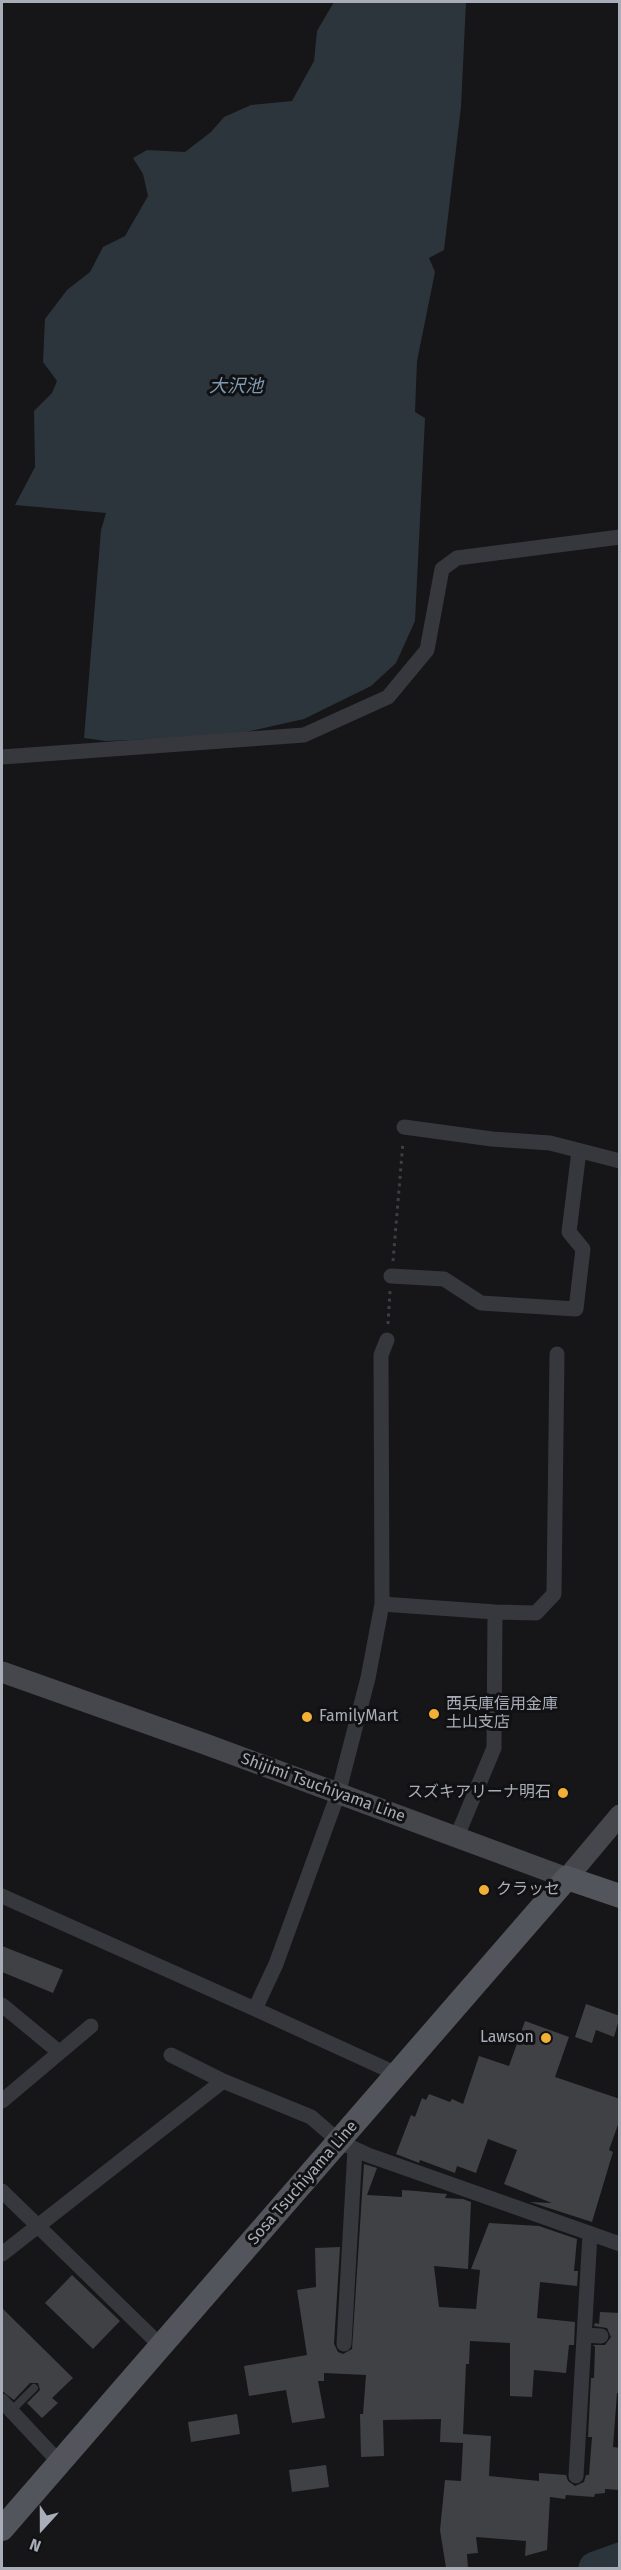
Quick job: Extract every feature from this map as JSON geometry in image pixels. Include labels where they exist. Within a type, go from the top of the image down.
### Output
[{"type":"main road","name":"Shijimi Tsuchiyama Line","points":[[2,1672],[567,1878]]},
{"type":"main road","points":[[620,1815],[567,1878],[620,1896]]},
{"type":"main road","name":"Sosa Tsuchiyama Line","points":[[2,2529],[161,2346],[347,2145],[397,2074],[567,1878]]},
{"type":"street","points":[[2,757],[304,735],[388,697],[427,650],[442,569],[457,558],[620,537]]},
{"type":"street","points":[[404,1127],[492,1139],[550,1143],[620,1161]]},
{"type":"street","points":[[391,1276],[444,1278],[481,1303],[576,1309],[583,1249],[568,1232],[579,1150]]},
{"type":"street","points":[[255,2009],[276,1964],[338,1794],[368,1678],[382,1604],[381,1355],[387,1341]]},
{"type":"street","points":[[382,1604],[536,1613],[554,1594],[557,1354]]},
{"type":"street","points":[[457,1836],[494,1748],[495,1612]]},
{"type":"street","points":[[2,1896],[397,2074]]},
{"type":"street","points":[[2,2005],[59,2052]]},
{"type":"street","points":[[2,2102],[91,2026]]},
{"type":"street","points":[[171,2055],[223,2081],[311,2117],[347,2145],[422,2175],[620,2244]]},
{"type":"street","points":[[2,2254],[223,2081]]},
{"type":"street","points":[[344,2344],[347,2145]]},
{"type":"street","points":[[2,2191],[161,2346]]},
{"type":"street","points":[[576,2476],[586,2429],[584,2335],[590,2234]]},
{"type":"street","points":[[584,2335],[601,2336]]},
{"type":"street","points":[[6,2406],[59,2462]]},
{"type":"lane","points":[[6,2406],[34,2388]]},
{"type":"path","points":[[387,1341],[404,1127]]},
{"type":"water","name":"大沢池","points":[[334,2],[466,2],[461,107],[444,250],[429,258],[435,272],[417,361],[415,412],[425,418],[415,621],[396,663],[371,686],[304,719],[228,736],[106,741],[84,738],[101,530],[106,513],[15,505],[35,467],[34,411],[52,393],[57,381],[43,362],[45,319],[67,290],[90,272],[103,247],[125,236],[148,196],[143,174],[133,158],[147,150],[185,152],[211,132],[224,117],[251,105],[292,101],[314,61],[317,31]]},
{"type":"building","points":[[2,1946],[63,1970],[53,1993],[2,1972]]},
{"type":"building","points":[[586,2004],[620,2016],[614,2037],[596,2030],[592,2043],[575,2037]]},
{"type":"building","points":[[525,2021],[569,2037],[555,2077],[620,2099],[620,2119],[609,2150],[613,2152],[592,2222],[530,2202],[552,2203],[504,2184],[517,2150],[488,2139],[476,2173],[457,2166],[455,2173],[396,2154],[411,2115],[415,2117],[422,2098],[426,2100],[429,2094],[463,2104],[479,2056],[509,2066]]},
{"type":"building","points":[[364,2164],[377,2168],[367,2195],[402,2197],[402,2190],[447,2194],[445,2198],[471,2202],[468,2269],[434,2266],[439,2307],[476,2309],[480,2270],[471,2269],[489,2223],[539,2226],[577,2239],[574,2271],[578,2271],[577,2286],[540,2282],[537,2318],[575,2322],[574,2345],[569,2345],[566,2373],[534,2370],[532,2397],[510,2396],[510,2343],[470,2341],[469,2364],[466,2364],[463,2434],[491,2436],[489,2476],[539,2481],[539,2473],[566,2475],[568,2481],[575,2486],[584,2482],[586,2475],[589,2475],[592,2437],[588,2437],[591,2378],[594,2378],[595,2347],[593,2345],[605,2345],[611,2337],[607,2328],[594,2326],[595,2323],[599,2324],[600,2312],[620,2313],[620,2393],[617,2393],[613,2447],[620,2448],[620,2490],[605,2489],[605,2493],[595,2494],[594,2497],[566,2495],[565,2499],[550,2497],[547,2550],[525,2556],[526,2541],[476,2537],[478,2553],[467,2554],[468,2568],[446,2568],[440,2530],[445,2480],[461,2481],[463,2443],[440,2442],[441,2419],[383,2420],[384,2456],[361,2457],[360,2414],[363,2414],[366,2375],[324,2373],[324,2381],[318,2381],[325,2418],[292,2423],[286,2390],[249,2396],[244,2366],[307,2355],[297,2290],[316,2287],[315,2248],[340,2247],[334,2344],[338,2352],[343,2354],[352,2349]]},
{"type":"building","points":[[72,2275],[120,2321],[93,2349],[45,2303]]},
{"type":"building","points":[[2,2308],[73,2378],[52,2398],[58,2403],[42,2418],[27,2403],[40,2390],[38,2383],[30,2383],[14,2400],[2,2391]]},
{"type":"building","points":[[237,2414],[240,2434],[191,2442],[188,2422]]},
{"type":"building","points":[[326,2465],[329,2487],[292,2492],[289,2470]]},
{"type":"waterway","points":[[595,2568],[620,2559]]},
{"type":"place","name":"西兵庫信用金庫 土山支店","points":[[434,1714]]},
{"type":"place","name":"FamilyMart","points":[[307,1717]]},
{"type":"place","name":"スズキアリーナ明石","points":[[563,1793]]},
{"type":"place","name":"クラッセ","points":[[484,1890]]},
{"type":"place","name":"Lawson","points":[[546,2038]]}]
